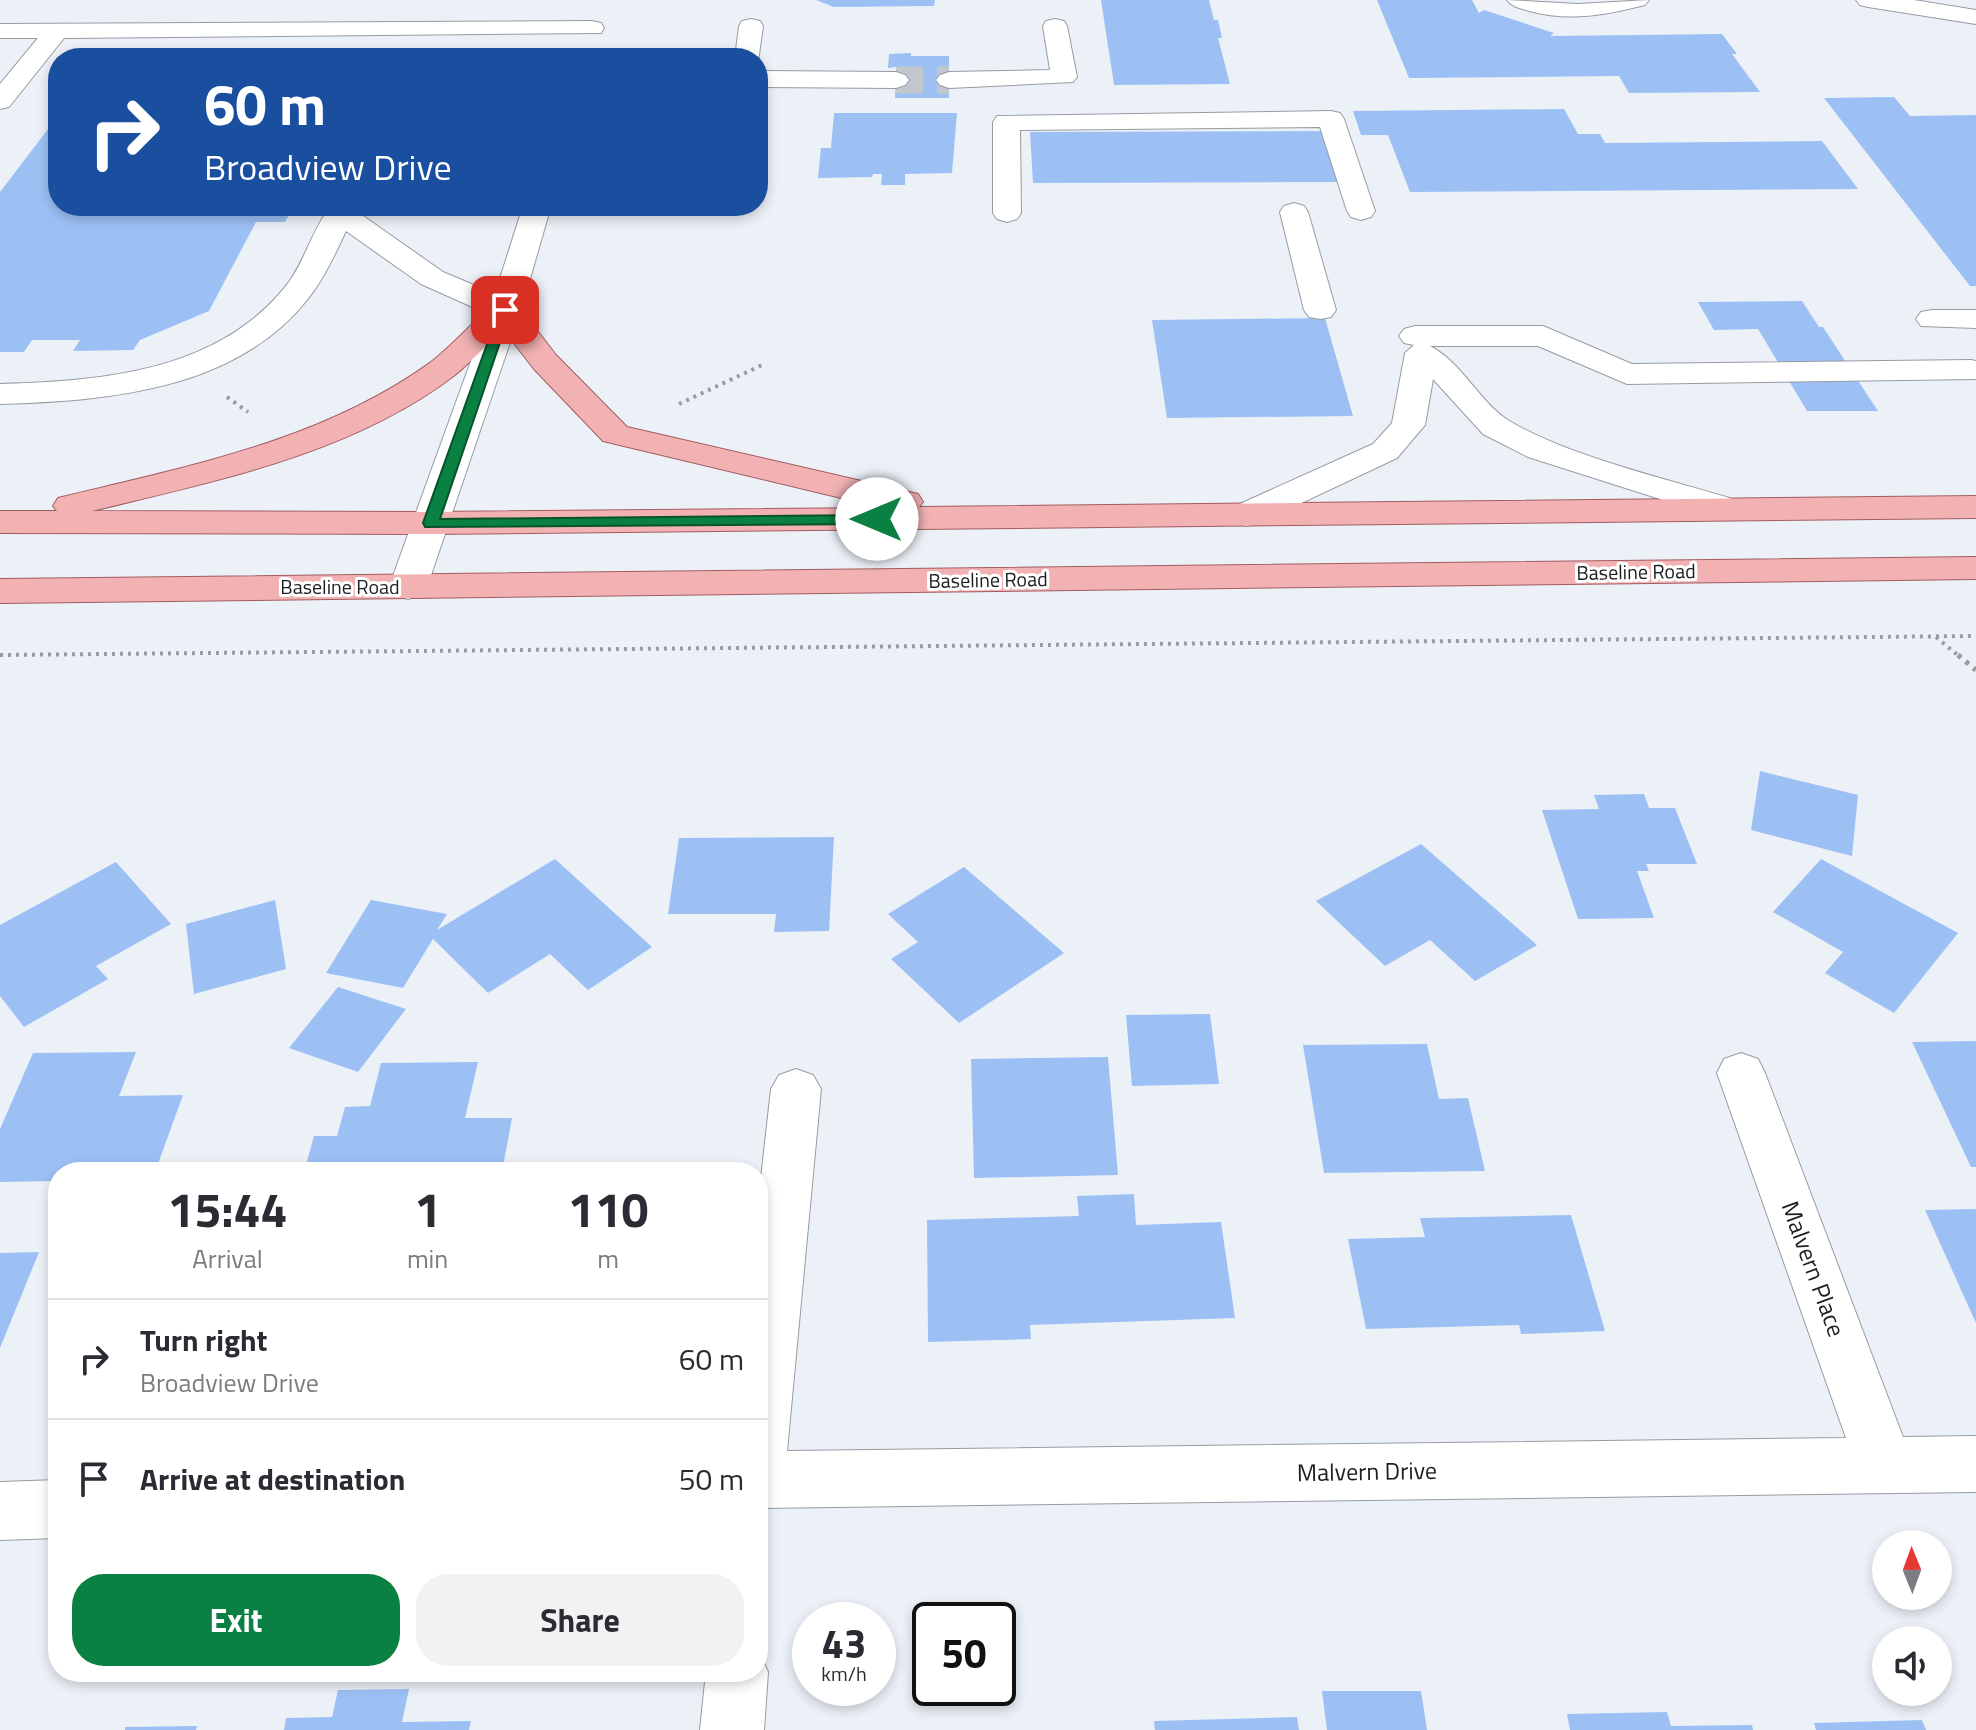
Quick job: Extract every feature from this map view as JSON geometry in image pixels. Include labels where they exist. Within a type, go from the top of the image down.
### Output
[{"type":"main road","points":[[2,522],[260,459],[297,444],[375,410],[443,368],[505,310],[545,362],[615,434],[973,518]]},
{"type":"main road","points":[[2,522],[431,523],[1976,507]]},
{"type":"main road","name":"Baseline Road","points":[[0,591],[1976,568]]},
{"type":"street","points":[[586,48],[599,0]]},
{"type":"street","points":[[1519,0],[1551,11],[1586,13],[1637,0]]},
{"type":"street","points":[[1868,0],[1976,17]]},
{"type":"street","points":[[749,48],[751,26]]},
{"type":"street","points":[[949,80],[1064,77],[1055,26]]},
{"type":"street","points":[[0,31],[592,28]]},
{"type":"street","points":[[0,101],[58,30]]},
{"type":"street","points":[[768,79],[896,80]]},
{"type":"street","points":[[1007,213],[1006,122],[1331,119],[1361,211]]},
{"type":"street","points":[[1294,212],[1320,310]]},
{"type":"street","points":[[0,394],[68,393],[153,380],[245,343],[296,293],[341,216]]},
{"type":"street","points":[[353,216],[432,278],[505,310]]},
{"type":"street","points":[[408,587],[505,310],[534,216]]},
{"type":"street","points":[[1932,319],[1976,319]]},
{"type":"street","points":[[1415,336],[1543,336],[1627,374],[1971,370]]},
{"type":"street","points":[[1246,515],[1385,451],[1408,425],[1421,353],[1444,372],[1495,427],[1540,450],[1726,509]]},
{"type":"street","name":"Malvern Place","points":[[1741,1073],[1885,1465]]},
{"type":"street","points":[[768,1359],[796,1089]]},
{"type":"street","name":"Malvern Drive","points":[[768,1480],[1976,1464]]},
{"type":"street","points":[[0,1511],[48,1509]]},
{"type":"street","points":[[732,1730],[736,1682]]},
{"type":"path","points":[[676,405],[762,365]]},
{"type":"path","points":[[0,655],[1976,636]]},
{"type":"path","points":[[1935,637],[1976,670]]},
{"type":"building","points":[[816,0],[935,0],[934,6],[834,7]]},
{"type":"building","points":[[1101,0],[1209,0],[1214,20],[1218,20],[1222,38],[1218,38],[1230,84],[1114,85]]},
{"type":"building","points":[[1377,0],[1472,0],[1479,13],[1484,10],[1554,33],[1550,36],[1722,34],[1737,54],[1732,54],[1760,92],[1629,93],[1619,76],[1409,78]]},
{"type":"building","points":[[911,53],[911,56],[949,56],[949,98],[895,98],[896,67],[888,68],[889,54]]},
{"type":"building","points":[[1894,97],[1910,116],[1976,115],[1976,286],[1970,286],[1824,98]]},
{"type":"building","points":[[1564,109],[1578,134],[1600,134],[1605,143],[1822,141],[1858,189],[1410,192],[1388,135],[1361,135],[1353,111]]},
{"type":"building","points":[[834,113],[957,113],[952,173],[905,174],[905,185],[881,185],[882,174],[818,178],[821,148],[831,148]]},
{"type":"building","points":[[48,129],[48,216],[288,216],[285,222],[256,222],[209,311],[140,340],[133,350],[73,351],[80,340],[32,340],[24,352],[0,352],[0,192]]},
{"type":"building","points":[[1327,131],[1342,182],[1033,183],[1030,132]]},
{"type":"building","points":[[1802,301],[1819,327],[1823,327],[1878,411],[1807,411],[1758,329],[1714,330],[1698,302]]},
{"type":"building","points":[[1325,318],[1353,416],[1167,418],[1152,320]]},
{"type":"building","points":[[1760,771],[1858,795],[1852,856],[1751,830]]},
{"type":"building","points":[[1644,794],[1649,808],[1675,808],[1697,864],[1646,864],[1649,871],[1637,871],[1654,918],[1578,919],[1542,810],[1599,809],[1594,795]]},
{"type":"building","points":[[834,837],[829,931],[774,932],[776,914],[668,914],[679,838]]},
{"type":"building","points":[[1421,844],[1537,945],[1475,981],[1430,940],[1385,966],[1316,901]]},
{"type":"building","points":[[555,859],[652,947],[588,990],[550,954],[488,993],[433,939],[403,988],[326,973],[371,900],[447,914],[437,930]]},
{"type":"building","points":[[1821,859],[1958,933],[1894,1013],[1825,973],[1843,952],[1773,912]]},
{"type":"building","points":[[116,862],[171,924],[96,966],[108,979],[24,1027],[0,996],[0,925]]},
{"type":"building","points":[[964,867],[1064,953],[959,1023],[891,959],[918,942],[888,914]]},
{"type":"building","points":[[275,900],[286,969],[194,994],[186,924]]},
{"type":"building","points":[[338,987],[406,1009],[358,1072],[289,1048]]},
{"type":"building","points":[[1210,1014],[1219,1084],[1132,1086],[1126,1015]]},
{"type":"building","points":[[1976,1041],[1976,1167],[1971,1167],[1912,1042]]},
{"type":"building","points":[[1427,1044],[1439,1099],[1468,1098],[1485,1171],[1324,1173],[1303,1045]]},
{"type":"building","points":[[136,1052],[119,1096],[183,1095],[159,1162],[48,1162],[48,1181],[0,1182],[0,1129],[33,1053]]},
{"type":"building","points":[[1108,1057],[1118,1175],[974,1178],[971,1059]]},
{"type":"building","points":[[478,1062],[465,1118],[512,1118],[504,1162],[307,1162],[314,1136],[337,1136],[345,1107],[370,1106],[381,1063]]},
{"type":"building","points":[[1134,1194],[1136,1225],[1221,1222],[1235,1318],[1030,1325],[1031,1339],[928,1342],[927,1220],[1079,1216],[1077,1196]]},
{"type":"building","points":[[1976,1209],[1976,1323],[1925,1210]]},
{"type":"building","points":[[1571,1215],[1605,1331],[1521,1334],[1519,1325],[1366,1329],[1348,1239],[1425,1237],[1420,1218]]},
{"type":"building","points":[[39,1252],[0,1348],[0,1253]]},
{"type":"building","points":[[409,1689],[402,1722],[471,1721],[469,1730],[284,1730],[286,1718],[332,1717],[338,1690]]},
{"type":"building","points":[[1322,1691],[1421,1691],[1427,1730],[1327,1730]]},
{"type":"building","points":[[1667,1712],[1671,1726],[1752,1725],[1753,1730],[1570,1730],[1567,1714]]},
{"type":"building","points":[[1297,1717],[1299,1730],[1155,1730],[1154,1721]]},
{"type":"building","points":[[1922,1720],[1926,1730],[1816,1730],[1814,1723]]},
{"type":"building","points":[[197,1726],[196,1730],[125,1730],[125,1727]]},
{"type":"tunnel","points":[[896,80],[949,80]]},
{"type":"route","points":[[505,310],[431,523],[877,519]]}]
